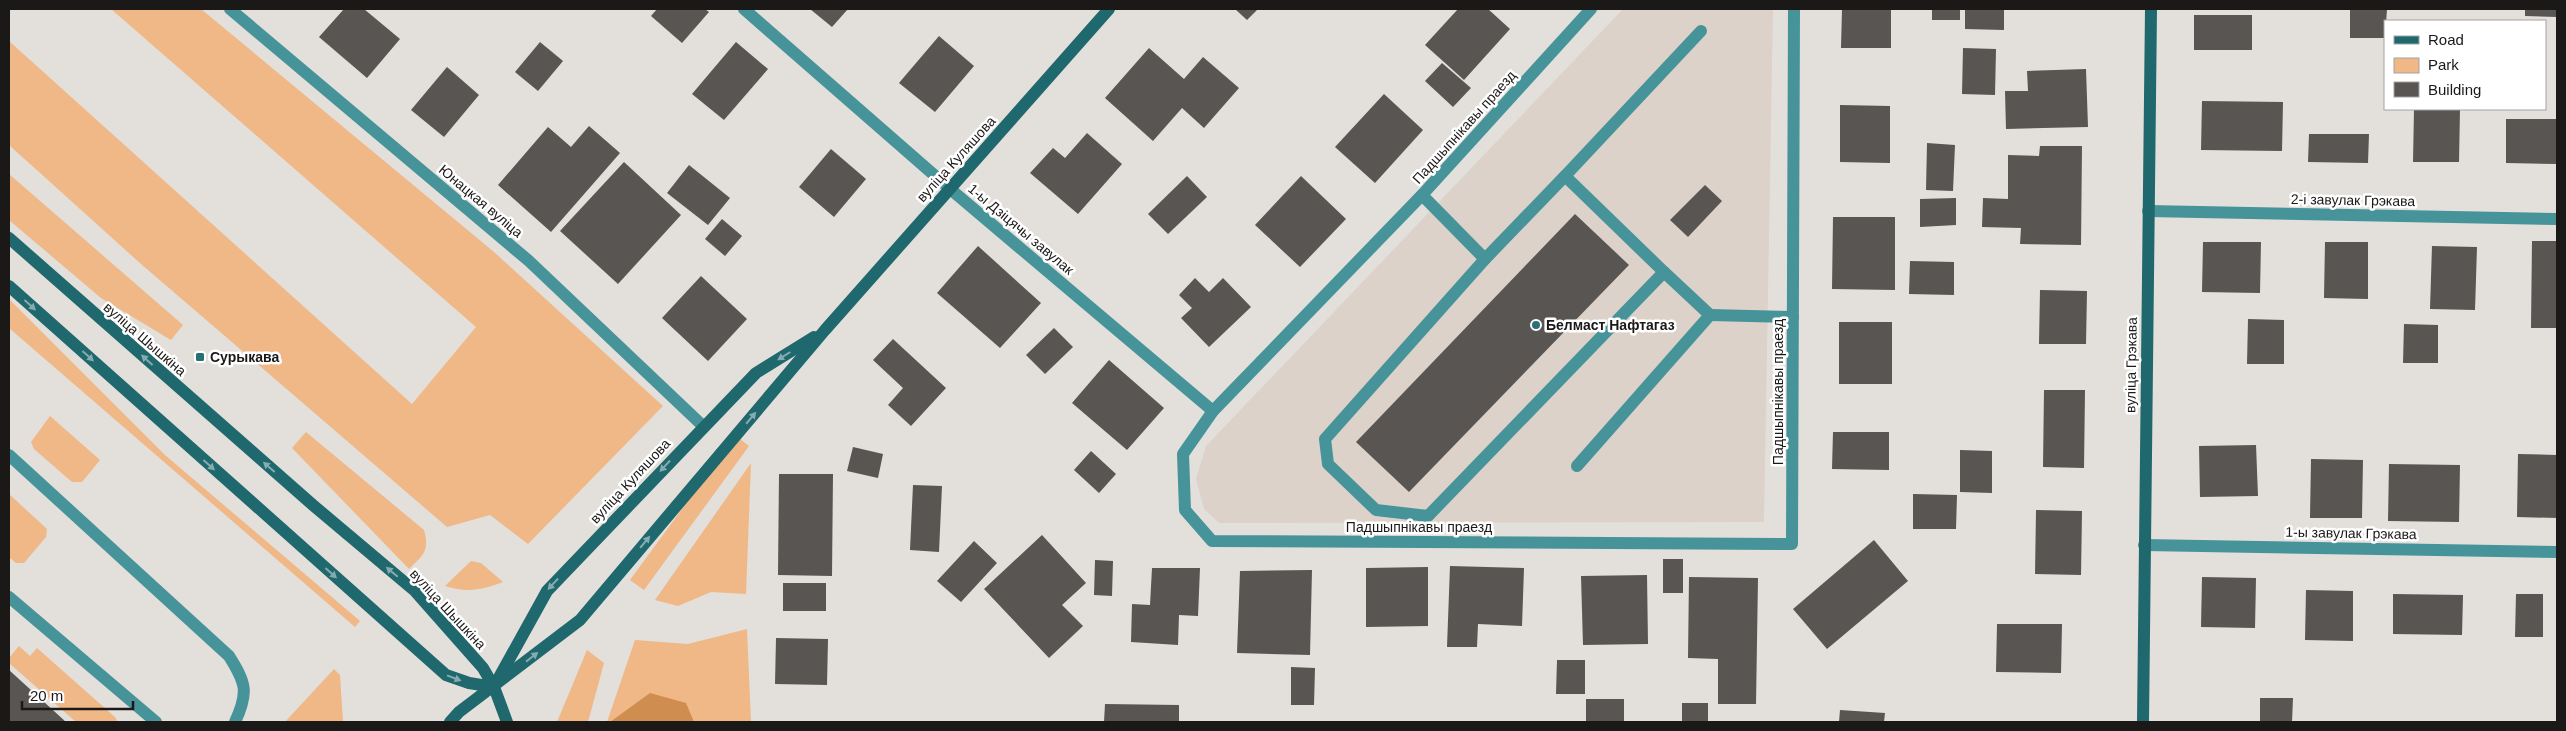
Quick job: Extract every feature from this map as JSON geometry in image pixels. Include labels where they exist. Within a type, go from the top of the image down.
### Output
[{"type":"street","name":"Юнацкая вуліца","points":[[230,9],[529,261],[703,426]]},
{"type":"street","name":"1-ы Дзіцячы завулак","points":[[744,9],[949,188],[1213,411]]},
{"type":"street","name":"вуліца Куляшова","points":[[450,722],[459,712],[580,620],[825,330],[1109,9]]},
{"type":"street","name":"Падшыпнікавы праезд","points":[[1591,9],[1422,195],[1213,411],[1183,454],[1185,510],[1212,541],[1792,544],[1794,9]]},
{"type":"street","name":"вуліца Грэкава","points":[[2144,722],[2144,545],[2151,9]]},
{"type":"street","points":[[1664,272],[1428,516],[1376,510],[1328,464],[1325,439],[1485,259],[1701,31]]},
{"type":"street","points":[[1565,176],[1710,315],[1793,316]]},
{"type":"street","points":[[1422,195],[1485,259]]},
{"type":"street","name":"2-і завулак Грэкава","points":[[2148,211],[2557,219]]},
{"type":"street","name":"вуліца Шышкіна","points":[[9,238],[314,506],[415,591],[468,649],[494,687]]},
{"type":"street","points":[[9,286],[446,675],[469,683],[494,687],[507,722]]},
{"type":"street","points":[[1577,466],[1710,315]]},
{"type":"street","name":"вуліца Куляшова","points":[[494,687],[547,591],[703,426],[756,373],[825,330]]},
{"type":"street","points":[[9,455],[229,656],[242,676],[244,702],[236,722]]},
{"type":"street","name":"1-ы завулак Грэкава","points":[[2144,545],[2557,552]]},
{"type":"street","points":[[9,597],[156,722]]},
{"type":"shaded area","points":[[1623,9],[1773,9],[1764,522],[1219,523],[1204,509],[1196,479],[1206,446]]},
{"type":"shaded area","points":[[650,693],[686,703],[694,722],[610,722]]},
{"type":"green space","points":[[111,9],[201,9],[494,252],[663,406],[528,544],[490,515],[447,527],[141,264],[9,145],[9,41],[412,404],[476,327]]},
{"type":"green space","points":[[9,174],[183,325],[171,340],[101,298],[9,220]]},
{"type":"green space","points":[[9,299],[165,455],[360,621],[355,627],[9,328]]},
{"type":"green space","points":[[50,416],[100,460],[82,482],[72,482],[34,449],[31,442]]},
{"type":"green space","points":[[306,432],[424,530],[426,548],[409,569],[292,448]]},
{"type":"green space","points":[[740,439],[749,446],[644,590],[630,580],[704,479]]},
{"type":"green space","points":[[751,463],[746,594],[711,592],[678,606],[655,600]]},
{"type":"green space","points":[[9,494],[47,529],[46,537],[24,563],[16,563],[9,557]]},
{"type":"green space","points":[[471,561],[481,563],[503,582],[474,590],[445,586]]},
{"type":"green space","points":[[747,629],[751,722],[607,722],[635,640],[688,644]]},
{"type":"green space","points":[[19,646],[30,656],[37,648],[116,718],[117,722],[76,722],[9,663],[9,658]]},
{"type":"green space","points":[[587,650],[604,663],[588,722],[557,722]]},
{"type":"green space","points":[[334,669],[340,675],[343,722],[285,722]]},
{"type":"building","points":[[344,9],[364,9],[400,39],[367,78],[319,37]]},
{"type":"building","points":[[657,9],[705,9],[709,12],[682,43],[651,16]]},
{"type":"building","points":[[810,9],[848,9],[832,27]]},
{"type":"building","points":[[1235,9],[1258,9],[1247,20]]},
{"type":"building","points":[[1458,9],[1488,9],[1510,29],[1464,80],[1425,45]]},
{"type":"building","points":[[1842,9],[1891,9],[1891,48],[1841,48]]},
{"type":"building","points":[[1932,9],[1960,9],[1960,20],[1932,20]]},
{"type":"building","points":[[1965,9],[2004,9],[2004,30],[1965,29]]},
{"type":"building","points":[[2350,9],[2387,9],[2386,20],[2384,20],[2384,38],[2350,38]]},
{"type":"building","points":[[2525,9],[2557,9],[2557,17],[2525,16]]},
{"type":"building","points":[[2194,15],[2252,15],[2252,50],[2194,50]]},
{"type":"building","points":[[939,36],[974,66],[935,112],[899,83]]},
{"type":"building","points":[[540,42],[563,61],[538,91],[515,72]]},
{"type":"building","points":[[736,42],[768,69],[724,120],[692,94]]},
{"type":"building","points":[[1149,48],[1184,79],[1203,57],[1239,88],[1204,128],[1182,108],[1153,141],[1105,98]]},
{"type":"building","points":[[1963,48],[1996,49],[1995,95],[1962,94]]},
{"type":"building","points":[[1442,63],[1471,88],[1453,107],[1425,81]]},
{"type":"building","points":[[447,67],[479,95],[444,137],[411,110]]},
{"type":"building","points":[[2086,69],[2088,127],[2006,129],[2005,91],[2028,91],[2027,71]]},
{"type":"building","points":[[1384,94],[1423,130],[1375,183],[1335,147]]},
{"type":"building","points":[[2202,101],[2283,102],[2282,151],[2201,150]]},
{"type":"building","points":[[1840,105],[1890,106],[1890,163],[1840,162]]},
{"type":"building","points":[[2414,110],[2460,110],[2459,162],[2413,162]]},
{"type":"building","points":[[2506,119],[2557,119],[2557,164],[2506,163]]},
{"type":"building","points":[[589,126],[620,153],[551,232],[498,185],[548,127],[571,147]]},
{"type":"building","points":[[1087,133],[1122,164],[1078,214],[1030,173],[1053,148],[1065,158]]},
{"type":"building","points":[[2309,134],[2369,134],[2368,163],[2308,162]]},
{"type":"building","points":[[1927,143],[1955,145],[1953,191],[1926,190]]},
{"type":"building","points":[[2040,146],[2082,146],[2081,245],[2020,244],[2021,228],[1982,227],[1983,198],[2008,199],[2008,155],[2039,156]]},
{"type":"building","points":[[831,149],[866,179],[834,217],[799,187]]},
{"type":"building","points":[[624,162],[681,215],[618,284],[560,231]]},
{"type":"building","points":[[689,165],[730,198],[708,225],[667,193]]},
{"type":"building","points":[[1187,176],[1207,197],[1168,234],[1148,214]]},
{"type":"building","points":[[1301,176],[1346,219],[1300,267],[1255,225]]},
{"type":"building","points":[[1705,185],[1722,201],[1688,237],[1670,220]]},
{"type":"building","points":[[1956,198],[1956,225],[1920,227],[1920,199]]},
{"type":"building","points":[[1575,214],[1629,265],[1409,492],[1356,442]]},
{"type":"building","points":[[1833,217],[1895,217],[1895,290],[1832,289]]},
{"type":"building","points":[[722,219],[742,236],[725,256],[705,239]]},
{"type":"building","points":[[2532,241],[2557,241],[2557,328],[2531,328]]},
{"type":"building","points":[[2203,242],[2261,242],[2260,293],[2202,292]]},
{"type":"building","points":[[2325,242],[2368,242],[2368,299],[2324,298]]},
{"type":"building","points":[[978,246],[1041,303],[1000,348],[937,293]]},
{"type":"building","points":[[2432,246],[2477,247],[2475,310],[2430,309]]},
{"type":"building","points":[[1910,261],[1954,262],[1954,295],[1909,294]]},
{"type":"building","points":[[701,276],[747,319],[708,361],[662,318]]},
{"type":"building","points":[[1195,278],[1209,292],[1223,278],[1251,307],[1209,347],[1181,318],[1192,308],[1179,295]]},
{"type":"building","points":[[2040,290],[2087,291],[2086,344],[2039,344]]},
{"type":"building","points":[[2248,319],[2284,320],[2284,364],[2247,364]]},
{"type":"building","points":[[1839,322],[1892,322],[1892,384],[1839,384]]},
{"type":"building","points":[[2404,324],[2438,325],[2438,363],[2403,363]]},
{"type":"building","points":[[1054,328],[1073,347],[1045,374],[1026,355]]},
{"type":"building","points":[[893,339],[946,388],[911,426],[888,405],[903,388],[873,360]]},
{"type":"building","points":[[1109,360],[1164,408],[1127,450],[1072,403]]},
{"type":"building","points":[[2044,390],[2085,390],[2084,468],[2043,467]]},
{"type":"building","points":[[1833,432],[1889,432],[1889,470],[1832,469]]},
{"type":"building","points":[[2256,445],[2258,496],[2200,497],[2199,446]]},
{"type":"building","points":[[853,447],[883,454],[878,478],[847,471]]},
{"type":"building","points":[[1960,450],[1992,451],[1992,493],[1960,492]]},
{"type":"building","points":[[1091,451],[1116,474],[1099,493],[1074,470]]},
{"type":"building","points":[[2518,454],[2557,455],[2557,518],[2517,517]]},
{"type":"building","points":[[2311,459],[2363,460],[2362,518],[2310,518]]},
{"type":"building","points":[[2389,464],[2460,465],[2459,522],[2388,521]]},
{"type":"building","points":[[779,474],[833,474],[832,576],[778,575]]},
{"type":"building","points":[[913,485],[942,486],[939,552],[910,550]]},
{"type":"building","points":[[1913,494],[1957,495],[1956,529],[1913,529]]},
{"type":"building","points":[[2036,510],[2082,511],[2081,575],[2035,574]]},
{"type":"building","points":[[1042,535],[1086,583],[1062,605],[1083,626],[1049,658],[984,589]]},
{"type":"building","points":[[1874,540],[1908,581],[1827,649],[1793,609]]},
{"type":"building","points":[[974,541],[997,563],[961,602],[937,581]]},
{"type":"building","points":[[1663,559],[1683,559],[1683,593],[1663,593]]},
{"type":"building","points":[[1095,560],[1113,561],[1112,596],[1094,595]]},
{"type":"building","points":[[1450,566],[1524,568],[1522,626],[1478,624],[1477,647],[1447,647]]},
{"type":"building","points":[[1428,567],[1428,626],[1366,627],[1366,568]]},
{"type":"building","points":[[1152,568],[1200,568],[1198,616],[1179,615],[1178,645],[1131,642],[1132,604],[1150,605]]},
{"type":"building","points":[[1312,570],[1310,655],[1237,653],[1240,571]]},
{"type":"building","points":[[1647,575],[1648,644],[1583,645],[1581,576]]},
{"type":"building","points":[[1689,577],[1758,578],[1756,704],[1718,704],[1718,659],[1688,658]]},
{"type":"building","points":[[2202,577],[2256,578],[2255,628],[2201,627]]},
{"type":"building","points":[[783,583],[826,583],[826,611],[783,611]]},
{"type":"building","points":[[2306,590],[2353,591],[2353,641],[2305,640]]},
{"type":"building","points":[[2393,594],[2463,595],[2462,635],[2393,634]]},
{"type":"building","points":[[2516,594],[2543,594],[2543,637],[2515,637]]},
{"type":"building","points":[[1997,624],[2062,624],[2061,673],[1996,672]]},
{"type":"building","points":[[776,638],[828,639],[827,685],[775,684]]},
{"type":"building","points":[[1557,660],[1585,660],[1585,694],[1556,694]]},
{"type":"building","points":[[1291,667],[1315,668],[1314,705],[1291,705]]},
{"type":"building","points":[[9,670],[66,722],[9,722]]},
{"type":"building","points":[[2260,698],[2293,698],[2292,722],[2260,722]]},
{"type":"building","points":[[1586,699],[1624,699],[1624,722],[1586,722]]},
{"type":"building","points":[[1682,703],[1708,703],[1708,722],[1682,722]]},
{"type":"building","points":[[1105,704],[1179,705],[1179,722],[1104,722]]},
{"type":"building","points":[[1840,710],[1885,713],[1884,722],[1839,722]]},
{"type":"place","name":"Белмаст Нафтагаз","points":[[1536,325]]},
{"type":"place","name":"Сурыкава","points":[[200,357]]}]
